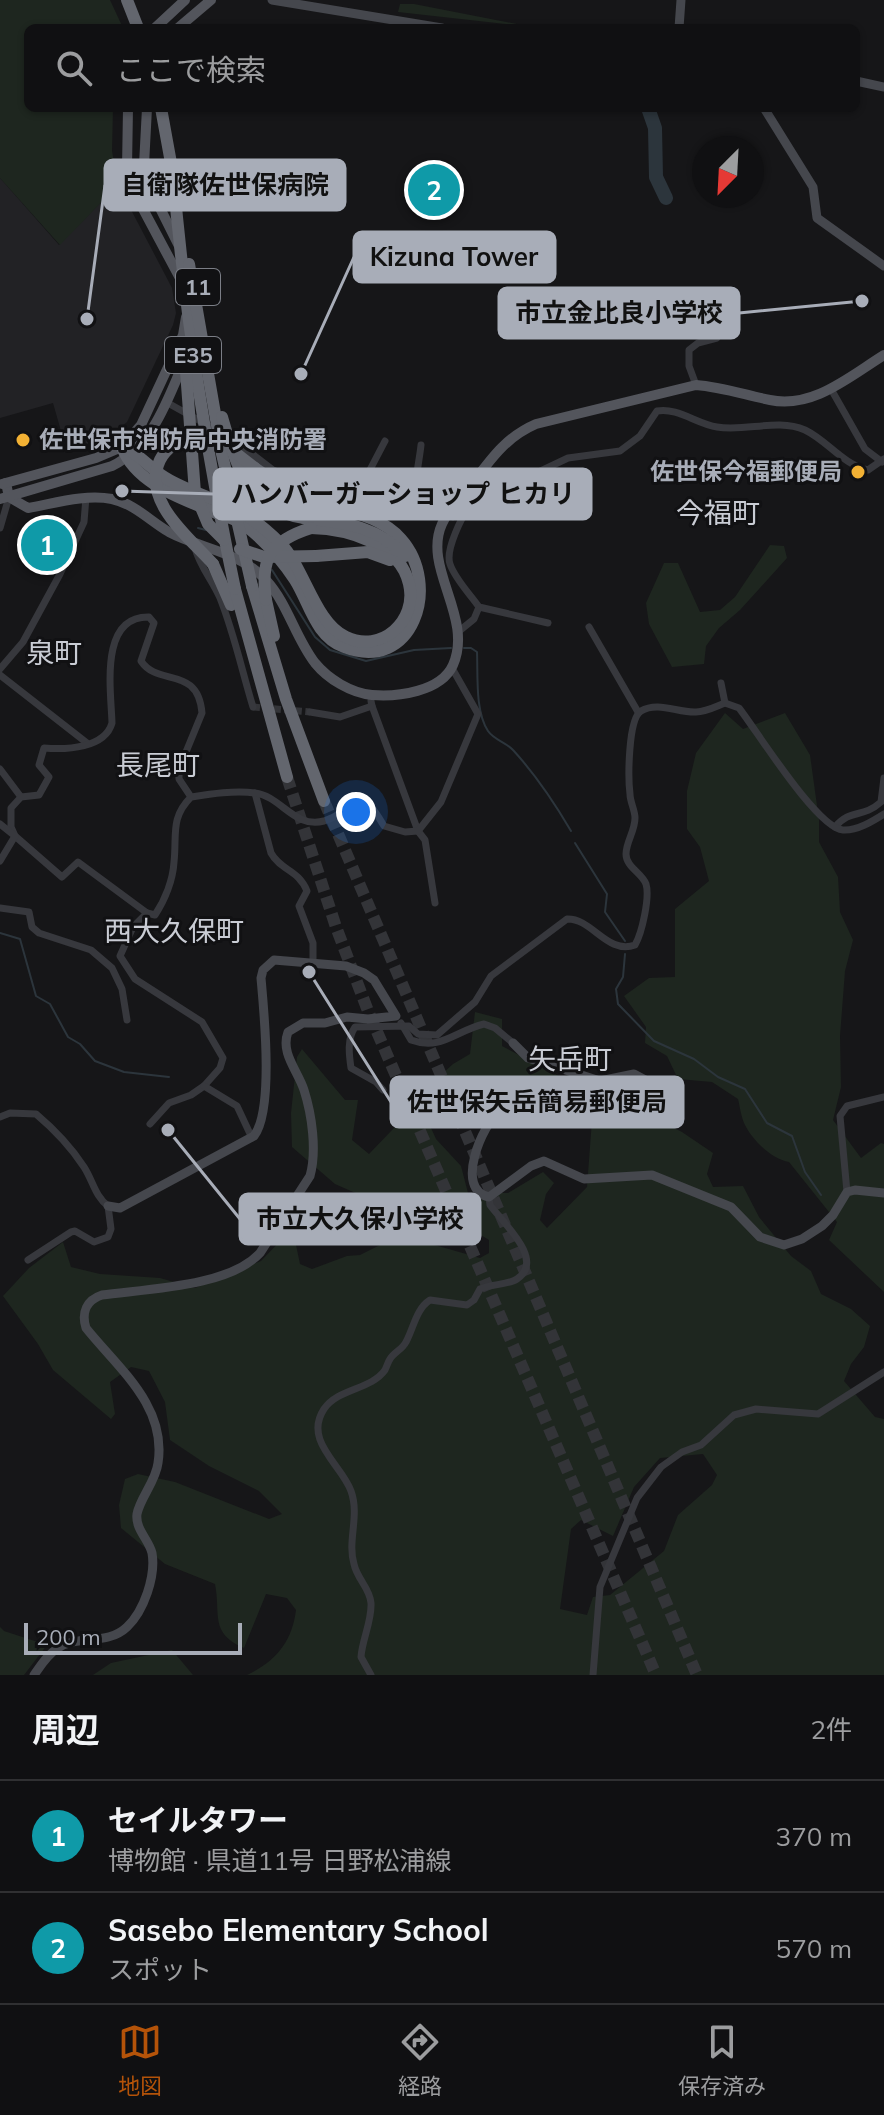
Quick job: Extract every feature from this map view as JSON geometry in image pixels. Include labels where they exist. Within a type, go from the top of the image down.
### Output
[{"type":"highway","points":[[127,0],[136,24]]},
{"type":"highway","name":"E35","points":[[162,112],[238,532],[286,699],[324,801]]},
{"type":"highway","name":"E35","points":[[173,174],[201,409],[223,534],[270,722],[287,777]]},
{"type":"highway","points":[[179,241],[192,471],[200,509],[217,535],[248,554],[285,559],[368,552],[397,563]]},
{"type":"highway","points":[[131,456],[187,489],[246,514],[262,527],[298,567],[329,624],[347,638],[359,641],[381,639],[398,628],[406,618],[411,593],[408,577],[384,549],[349,533],[307,523],[272,509],[256,496],[236,461],[222,415],[193,285]]},
{"type":"highway","points":[[122,447],[131,456],[169,493],[244,524],[290,573],[323,631],[343,647],[371,652],[385,649],[406,635],[417,617],[421,586],[416,567],[401,539],[384,525],[358,513],[310,499],[272,480],[219,442],[193,437],[170,447],[162,455],[156,468],[155,490],[161,505],[213,564],[226,588],[270,722]]},
{"type":"highway","points":[[314,775],[266,600],[264,570],[275,545],[307,523],[352,524],[394,544],[416,567]]},
{"type":"main road","points":[[159,24],[185,0]]},
{"type":"main road","points":[[183,24],[211,0]]},
{"type":"main road","name":"11","points":[[122,447],[141,425],[183,335],[187,315],[184,285],[135,194],[127,168],[128,112]]},
{"type":"main road","name":"11","points":[[131,456],[151,434],[193,339],[199,290],[148,184],[144,165],[147,112]]},
{"type":"main road","points":[[4,498],[28,508],[86,497],[121,501],[138,509],[167,531],[194,544],[240,559],[257,570],[279,598],[303,648],[320,669],[334,681],[371,700],[430,687],[452,668],[458,632],[455,610],[441,571],[438,543],[442,524],[498,450],[517,432],[536,424],[696,385],[721,387],[772,401],[807,399],[831,389],[884,355]]},
{"type":"main road","points":[[4,498],[3,484],[96,458],[122,447]]},
{"type":"main road","points":[[4,498],[112,466],[131,456]]},
{"type":"street","points":[[272,0],[418,24]]},
{"type":"street","points":[[679,24],[681,0]]},
{"type":"street","points":[[860,82],[884,87]]},
{"type":"street","points":[[766,112],[813,187],[817,218],[884,266]]},
{"type":"street","points":[[696,385],[689,366],[689,350],[698,343],[717,338],[721,328],[720,294]]},
{"type":"street","points":[[548,623],[479,607],[451,568],[448,559],[457,517],[471,504],[568,458],[620,451],[640,436],[657,411],[665,409],[716,427],[792,426],[827,444],[858,468],[868,470],[883,461],[865,449],[831,389]]},
{"type":"street","points":[[166,402],[235,441],[273,470],[331,495],[349,495],[356,491],[385,441]]},
{"type":"street","points":[[421,445],[416,486],[418,497],[426,507],[457,517]]},
{"type":"street","points":[[86,497],[84,522],[60,574],[23,642],[0,672],[87,743]]},
{"type":"street","points":[[0,528],[4,498]]},
{"type":"street","points":[[194,544],[198,560],[212,580],[221,601],[253,707]]},
{"type":"street","points":[[458,632],[474,619],[479,607]]},
{"type":"street","points":[[15,836],[11,827],[11,808],[21,797],[39,795],[47,785],[49,777],[39,765],[44,748],[70,748],[101,740],[109,732],[112,723],[110,661],[117,637],[129,621],[139,617],[149,617],[154,623],[142,653],[141,661],[146,668],[185,681],[196,690],[201,703],[202,713],[179,769],[179,779],[191,797]]},
{"type":"street","points":[[589,627],[638,712]]},
{"type":"street","points":[[0,824],[62,877],[78,862],[147,913],[155,915],[164,902],[174,864],[177,814],[191,797],[255,793],[269,797],[296,818],[317,823],[342,813],[348,802],[365,801],[384,826],[405,832],[418,831],[441,802],[478,714],[452,668]]},
{"type":"street","points":[[721,683],[725,703]]},
{"type":"street","points":[[310,712],[340,717],[371,700],[418,831],[425,840],[435,903]]},
{"type":"street","points":[[34,1675],[60,1646],[112,1638],[129,1626],[143,1603],[152,1571],[152,1551],[140,1530],[137,1514],[158,1465],[160,1442],[156,1420],[148,1403],[86,1328],[84,1312],[95,1297],[186,1284],[217,1276],[252,1261],[300,1193],[314,1164],[305,1093],[285,1045],[288,1032],[303,1023],[325,1023],[347,1017],[399,1021],[418,1034],[437,1035],[475,1002],[491,976],[567,919],[573,918],[606,941],[623,947],[635,945],[646,904],[646,884],[628,862],[626,852],[634,834],[635,815],[630,794],[630,735],[638,712],[651,707],[694,713],[725,703],[739,708],[809,804],[828,824],[843,830],[858,827],[884,814]]},
{"type":"street","points":[[0,769],[21,797]]},
{"type":"street","points":[[835,827],[844,817],[870,812],[881,802],[884,778]]},
{"type":"street","points":[[255,793],[275,862],[296,873],[307,891],[299,906],[313,943],[313,963]]},
{"type":"street","points":[[0,861],[15,836]]},
{"type":"street","points":[[0,908],[29,912],[32,927],[39,933],[91,950],[112,968],[122,989],[127,1020]]},
{"type":"street","points":[[147,913],[133,927],[120,956],[135,979],[202,1022],[223,1058],[220,1068],[204,1086],[191,1095],[169,1103],[150,1124]]},
{"type":"street","points":[[0,1117],[10,1113],[36,1114],[68,1144],[86,1170],[100,1199],[108,1206],[120,1208],[252,1138],[263,1118],[266,1074],[261,978],[263,970],[274,960],[346,966],[364,973],[374,980],[411,1040],[424,1045],[440,1043],[484,1024],[495,1028],[528,1058],[600,1081],[634,1074],[649,1082],[658,1092],[659,1103],[649,1108],[591,1103],[556,1092],[508,1104],[498,1111],[484,1133],[473,1164],[473,1187],[480,1195],[489,1197],[531,1166],[544,1161],[584,1179],[652,1175],[731,1207],[760,1237],[784,1245],[802,1239],[822,1226],[847,1192],[840,1116],[847,1106],[884,1097]]},
{"type":"street","points":[[383,1090],[376,1082],[351,1068],[349,1051],[353,1029],[399,1021]]},
{"type":"street","points":[[204,1086],[237,1106],[252,1138]]},
{"type":"street","points":[[847,1192],[884,1193]]},
{"type":"street","points":[[371,1675],[361,1657],[371,1602],[354,1564],[355,1513],[352,1492],[324,1450],[319,1432],[320,1421],[332,1401],[367,1384],[386,1369],[391,1357],[401,1351],[423,1305],[430,1300],[467,1305],[480,1289],[517,1280],[526,1270],[528,1260],[523,1247],[490,1205],[489,1197]]},
{"type":"street","points":[[28,1260],[71,1232],[75,1231],[94,1242],[108,1237],[111,1229],[108,1206]]},
{"type":"street","points":[[593,1675],[600,1587],[637,1498],[661,1467],[682,1452],[701,1445],[734,1415],[756,1409],[818,1414],[884,1372]]},
{"type":"shaded area","points":[[0,0],[110,0],[121,24],[24,24],[24,112],[113,112],[112,151],[118,185],[60,245],[0,178]]},
{"type":"shaded area","points":[[400,4],[414,4],[517,24],[505,24],[398,12]]},
{"type":"shaded area","points":[[0,178],[59,245],[118,185],[172,288],[176,313],[173,325],[127,422],[102,442],[67,452],[53,403],[0,418]]},
{"type":"shaded area","points":[[770,545],[784,546],[787,558],[740,610],[719,628],[706,646],[704,664],[672,667],[649,624],[646,603],[664,563],[678,563],[700,612],[720,610],[735,597]]},
{"type":"shaded area","points":[[725,713],[743,729],[785,713],[810,755],[819,842],[838,877],[840,912],[853,940],[845,971],[840,1036],[841,1087],[833,1120],[861,1158],[881,1143],[884,1144],[884,1292],[829,1240],[837,1222],[789,1162],[770,1153],[753,1137],[744,1122],[738,1099],[712,1082],[678,1079],[667,1056],[645,1043],[646,1027],[624,996],[649,978],[675,977],[675,909],[709,881],[700,847],[687,829],[687,791],[696,753]]},
{"type":"shaded area","points":[[475,1012],[502,1019],[502,1046],[564,1079],[563,1112],[519,1117],[486,1098],[466,1109],[430,1108],[419,1095],[453,1064],[470,1054]]},
{"type":"shaded area","points":[[302,1049],[345,1100],[358,1100],[352,1140],[369,1154],[394,1128],[426,1117],[436,1139],[461,1166],[468,1193],[508,1193],[543,1172],[554,1183],[546,1194],[540,1220],[547,1228],[587,1187],[592,1120],[606,1109],[650,1116],[682,1132],[713,1153],[707,1174],[713,1187],[743,1186],[759,1217],[791,1256],[811,1271],[821,1294],[851,1309],[870,1326],[864,1347],[851,1364],[844,1381],[875,1417],[884,1419],[884,1675],[247,1675],[274,1657],[291,1632],[296,1610],[287,1598],[266,1594],[244,1648],[233,1642],[221,1629],[215,1584],[165,1564],[121,1528],[119,1505],[125,1479],[138,1474],[175,1482],[269,1519],[282,1514],[259,1491],[209,1466],[170,1440],[165,1402],[149,1371],[131,1367],[110,1382],[115,1414],[111,1419],[53,1370],[3,1296],[29,1268],[63,1242],[71,1267],[100,1274],[160,1278],[195,1288],[261,1261],[284,1237],[296,1245],[300,1264],[312,1269],[347,1256],[360,1255],[400,1235],[480,1258],[489,1253],[489,1240],[458,1221],[417,1205],[360,1195],[335,1184],[292,1147],[291,1113],[297,1057]],"holes":[[[703,1454],[717,1475],[712,1485],[678,1515],[664,1551],[610,1595],[593,1597],[587,1615],[560,1609],[571,1529],[581,1520],[613,1536],[634,1487],[660,1458]]]},
{"type":"shaded area","points":[[0,1627],[47,1645],[24,1675],[0,1675]]},
{"type":"shaded area","points":[[172,1650],[193,1675],[93,1675],[111,1663]]},
{"type":"waterway","points":[[649,112],[655,128],[656,177],[666,198]]},
{"type":"waterway","points":[[198,528],[206,530]]},
{"type":"waterway","points":[[272,570],[315,637],[330,650],[366,661],[414,650],[451,648]]},
{"type":"waterway","points":[[464,648],[477,652],[479,704],[488,731],[521,759],[571,831]]},
{"type":"waterway","points":[[575,843],[607,894],[605,912],[625,941]]},
{"type":"waterway","points":[[0,933],[20,939],[36,996],[50,1004],[68,1037],[80,1044],[95,1061],[124,1072],[169,1077]]},
{"type":"waterway","points":[[625,954],[623,977],[616,989],[618,1004],[654,1041],[694,1059],[718,1077],[745,1089],[767,1123],[792,1136],[805,1172],[821,1195]]},
{"type":"tunnel","points":[[253,707],[310,712]]},
{"type":"tunnel","points":[[287,777],[336,927],[368,1011],[656,1675]]},
{"type":"tunnel","points":[[324,801],[697,1675]]},
{"type":"place","name":"Sasebo Elementary School","points":[[434,190]]},
{"type":"place","name":"市立金比良小学校","points":[[862,301]]},
{"type":"place","name":"自衛隊佐世保病院","points":[[87,319]]},
{"type":"place","name":"Kizuna Tower","points":[[301,374]]},
{"type":"place","name":"佐世保市消防局中央消防署","points":[[23,440]]},
{"type":"place","name":"佐世保今福郵便局","points":[[858,472]]},
{"type":"place","name":"ハンバーガーショップ ヒカリ","points":[[122,491]]},
{"type":"place","name":"セイルタワー","points":[[47,545]]},
{"type":"place","name":"佐世保矢岳簡易郵便局","points":[[309,972]]},
{"type":"place","name":"市立大久保小学校","points":[[168,1130]]},
{"type":"district","name":"今福町","points":[[718,513]]},
{"type":"district","name":"泉町","points":[[54,653]]},
{"type":"district","name":"長尾町","points":[[158,765]]},
{"type":"district","name":"西大久保町","points":[[174,931]]},
{"type":"district","name":"矢岳町","points":[[570,1059]]}]
